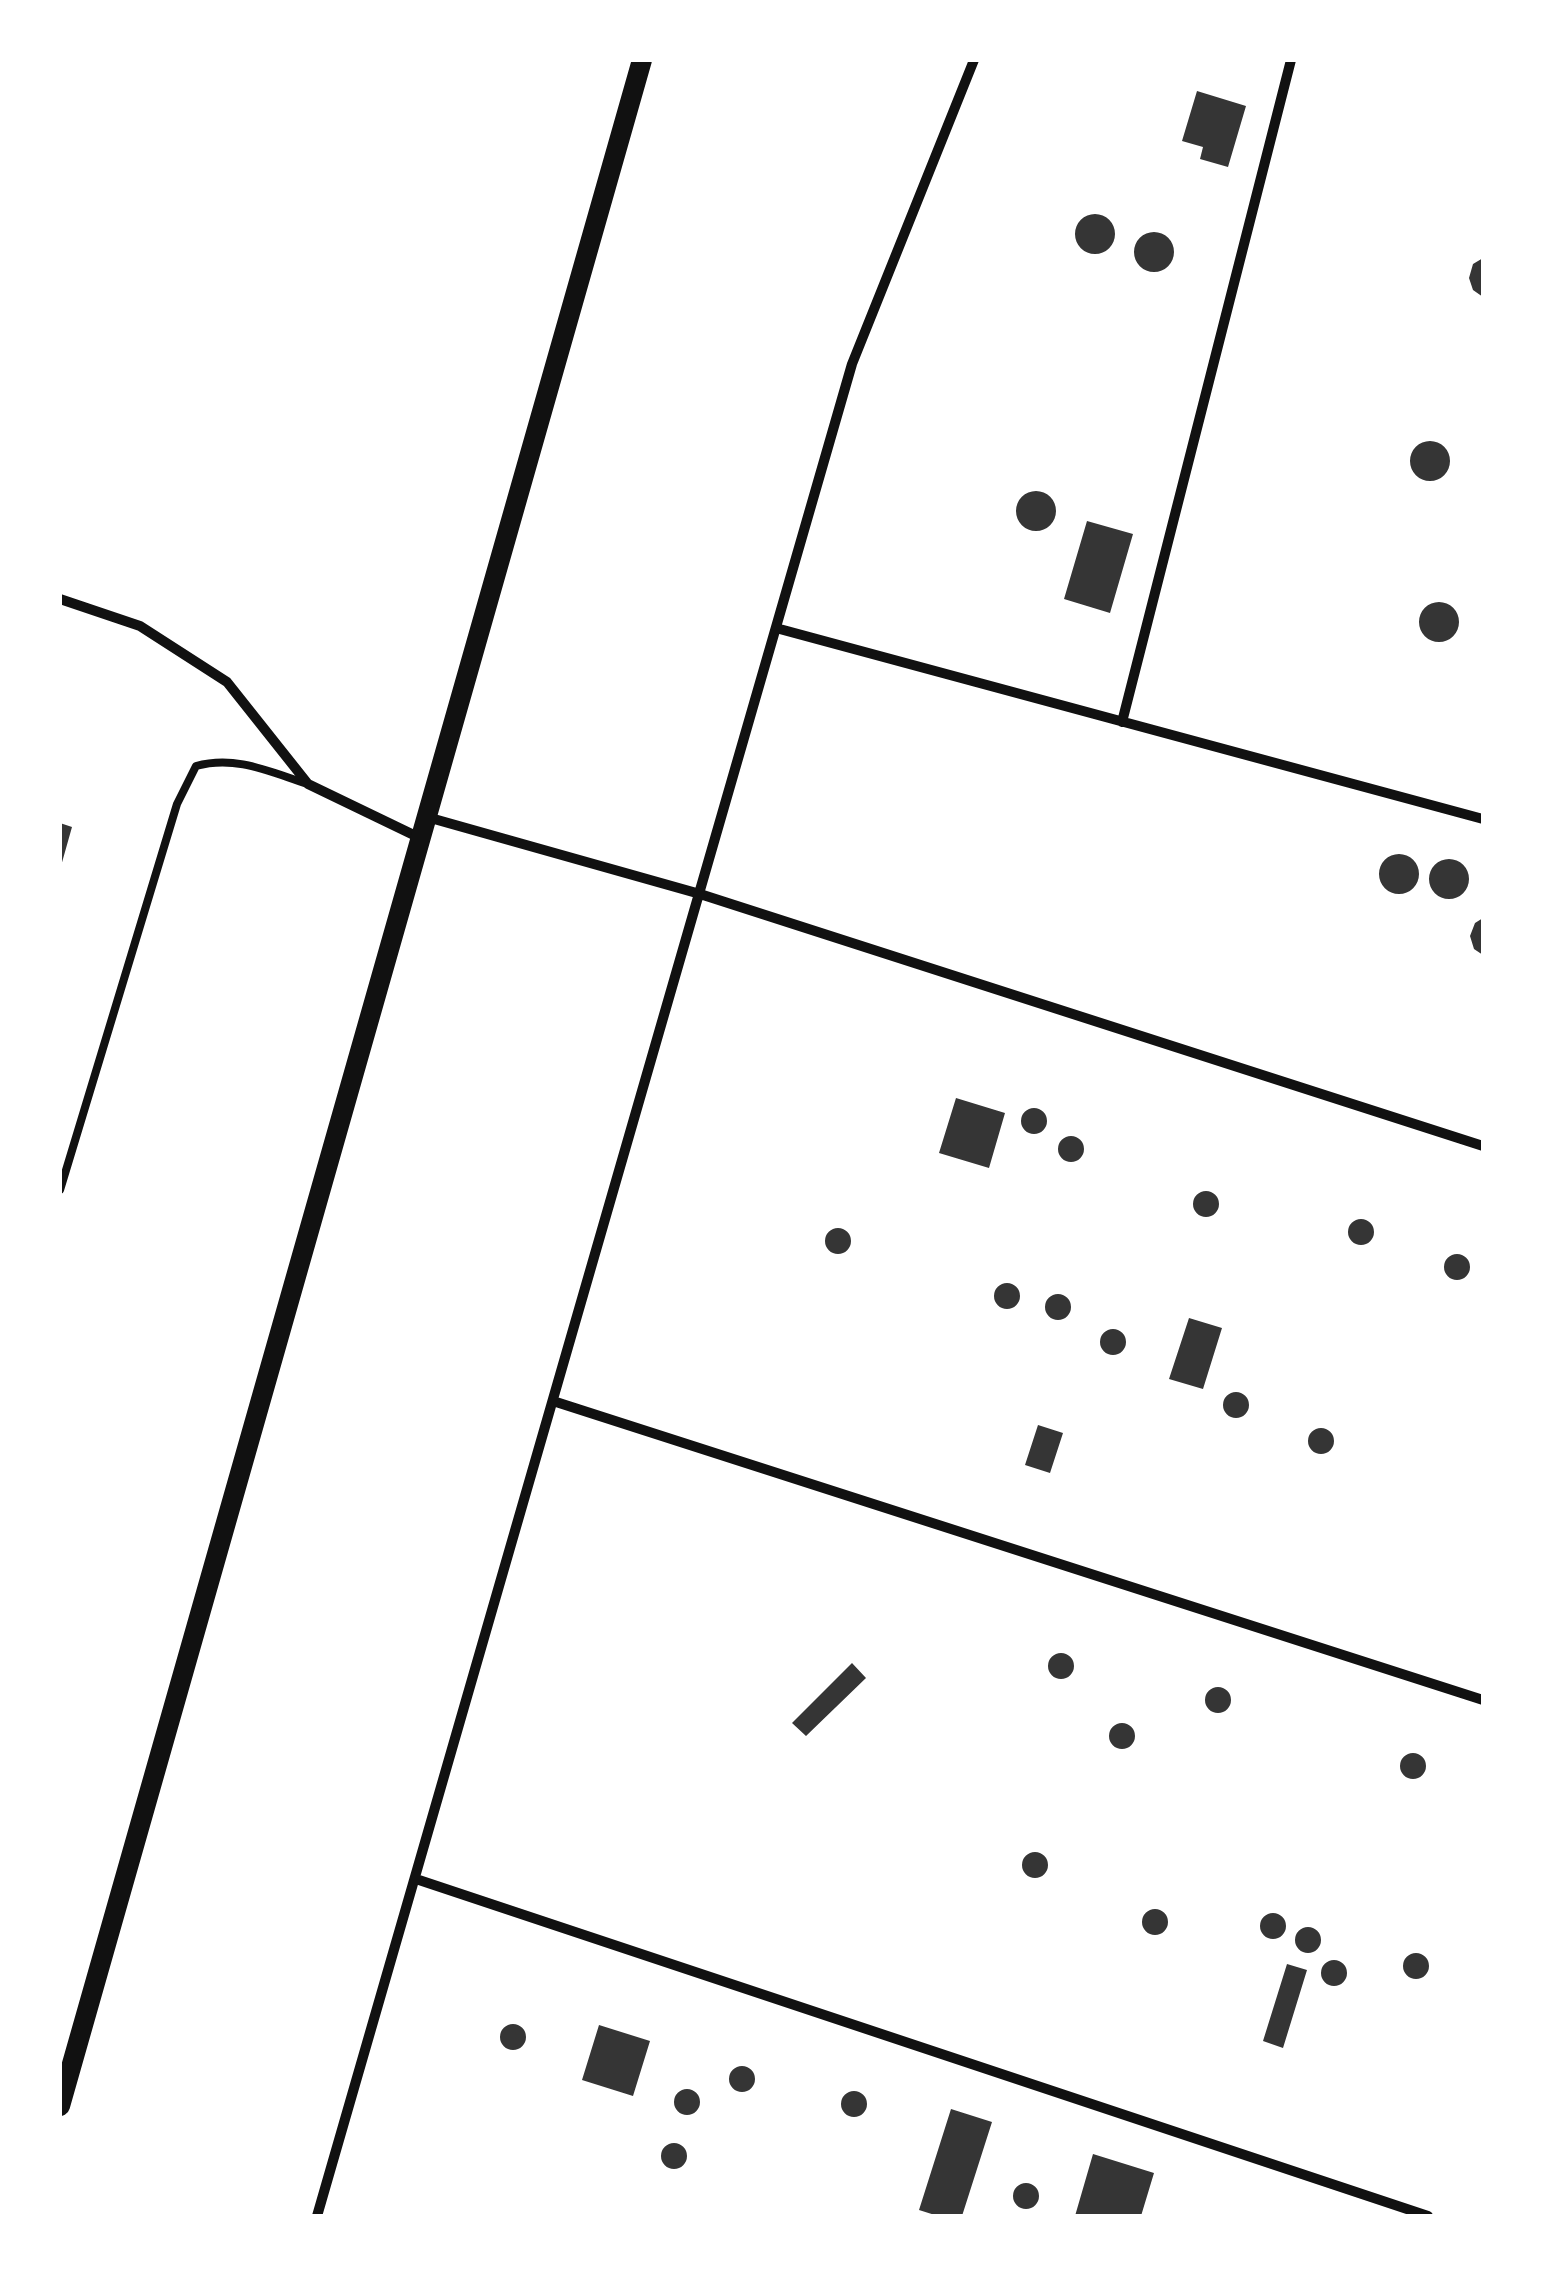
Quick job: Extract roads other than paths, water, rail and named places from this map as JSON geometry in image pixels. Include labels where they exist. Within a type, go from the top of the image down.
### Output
[{"type":"main road","points":[[60,2106],[642,60]]},
{"type":"street","points":[[316,2216],[852,364],[974,60]]},
{"type":"street","points":[[1122,722],[1291,60]]},
{"type":"street","points":[[60,599],[140,626],[226,682],[308,784],[423,827],[700,894],[1483,1146]]},
{"type":"street","points":[[776,628],[1483,819]]},
{"type":"street","points":[[554,1401],[1483,1700]]},
{"type":"street","points":[[416,1878],[1428,2216]]},
{"type":"lane","points":[[60,1190],[177,804],[196,766],[216,760],[235,762],[308,784]]}]
